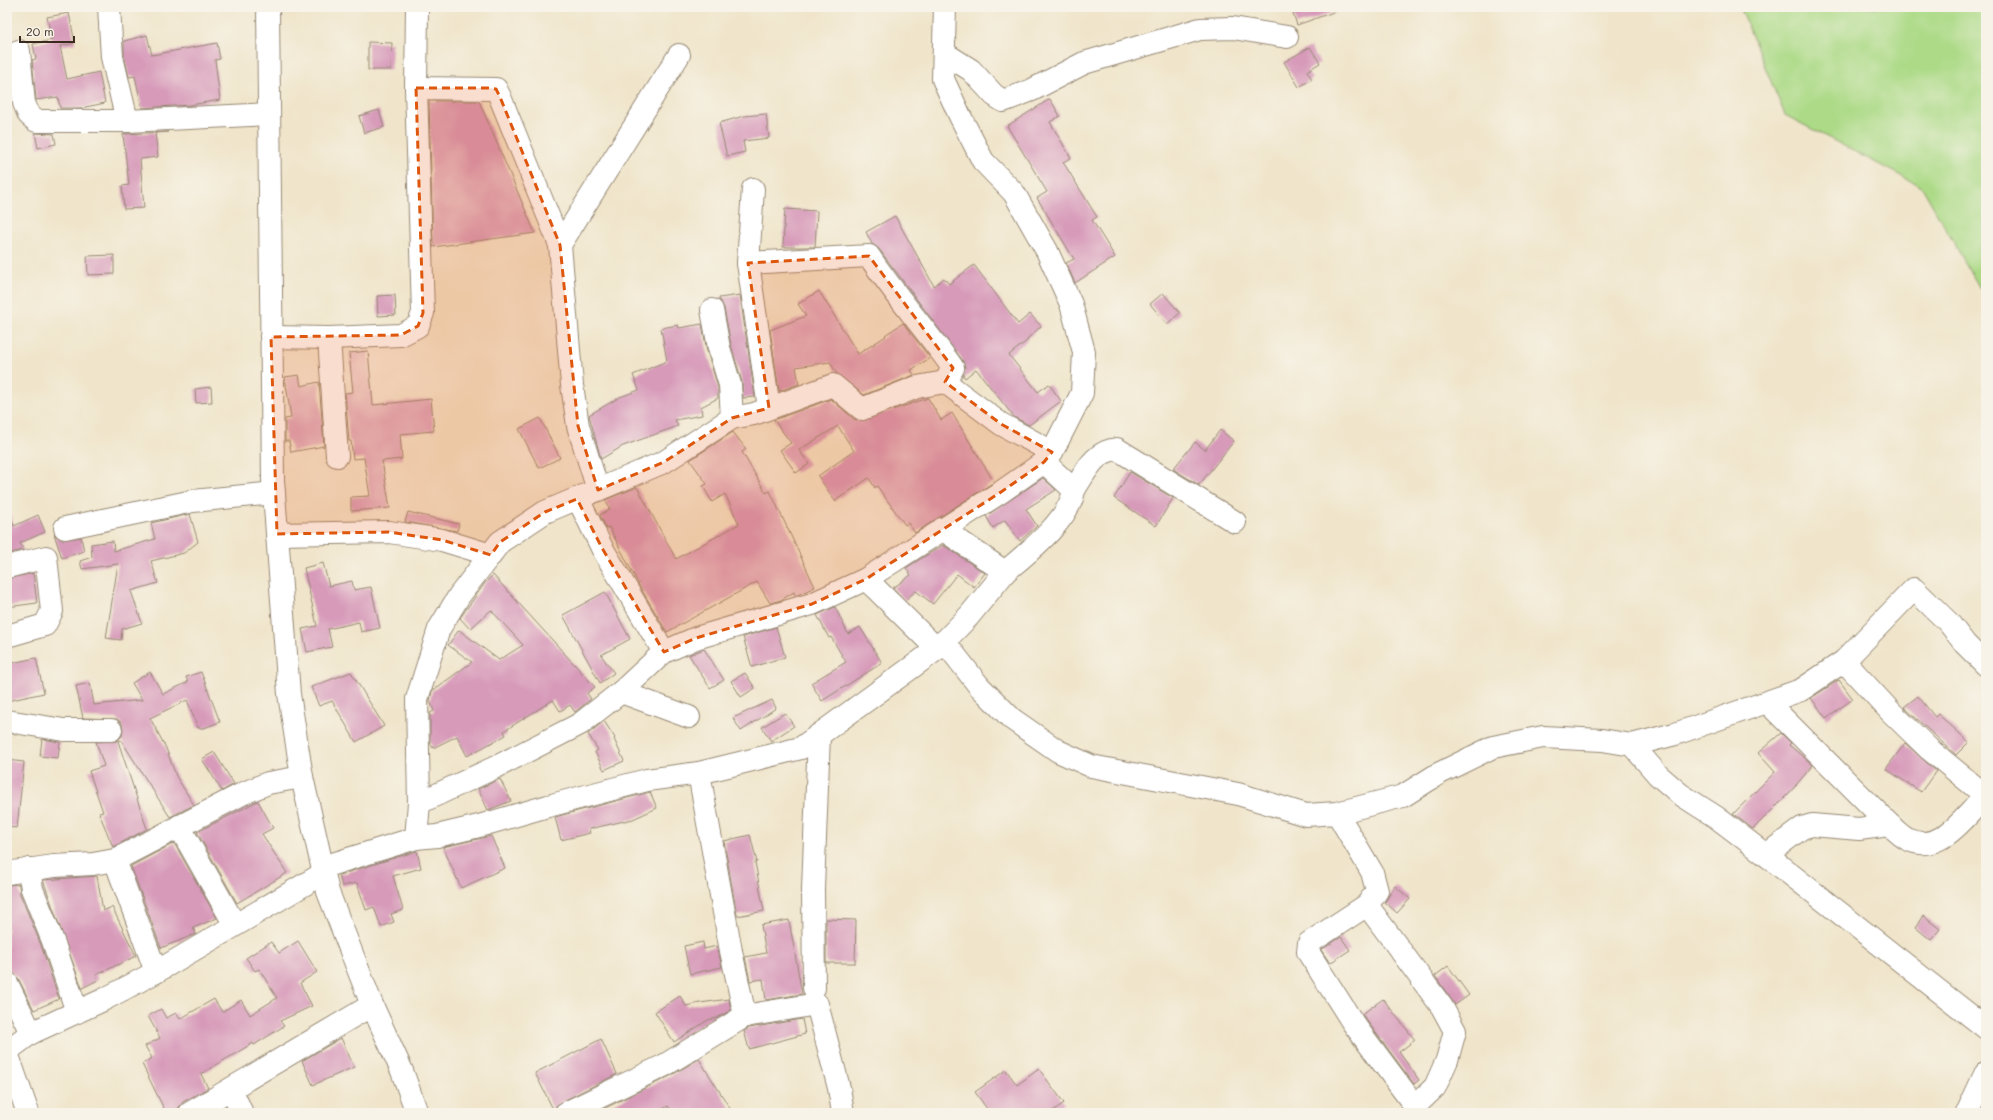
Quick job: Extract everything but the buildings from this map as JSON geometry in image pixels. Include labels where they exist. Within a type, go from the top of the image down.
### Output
[{"type":"street","points":[[109,7],[112,57],[127,121]]},
{"type":"street","points":[[268,7],[274,493],[289,694],[302,777],[328,892],[372,1005],[402,1072],[417,1113]]},
{"type":"street","points":[[271,337],[329,338],[401,335],[418,326],[423,313],[416,88],[417,7]]},
{"type":"street","points":[[419,803],[498,766],[580,724],[621,692],[664,652],[696,638],[812,604],[866,579],[1002,492],[1048,457],[1082,393],[1084,352],[1071,304],[1047,251],[1014,193],[983,161],[943,79],[945,7]]},
{"type":"street","points":[[944,53],[971,70],[994,95],[1003,101],[1032,90],[1084,63],[1200,29],[1233,28],[1287,37]]},
{"type":"street","points":[[20,51],[14,77],[29,115],[36,121],[127,121],[269,114]]},
{"type":"street","points":[[560,245],[679,55]]},
{"type":"street","points":[[416,88],[496,89],[500,97],[560,245],[572,385],[578,426],[598,490]]},
{"type":"street","points":[[753,189],[748,263],[769,408]]},
{"type":"street","points":[[748,263],[869,256],[895,294],[912,311],[953,368],[945,382]]},
{"type":"street","points":[[712,310],[719,348],[730,385],[732,418]]},
{"type":"street","points":[[329,338],[337,456]]},
{"type":"street","points":[[416,838],[419,803],[417,699],[439,629],[459,596],[500,542],[545,512],[664,462],[732,418],[754,414],[833,385],[862,409],[917,387],[945,382],[1048,457],[1074,490]]},
{"type":"street","points":[[28,1113],[7,1052],[31,1033],[77,1012],[156,972],[323,870],[416,838],[437,836],[479,826],[647,780],[699,773],[801,748],[940,645],[968,616],[1005,572],[1053,527],[1073,498],[1074,490],[1097,456],[1108,450],[1117,449],[1235,522]]},
{"type":"street","points":[[65,528],[193,501],[274,493]]},
{"type":"street","points":[[578,499],[602,548],[664,652]]},
{"type":"street","points":[[942,529],[1005,572]]},
{"type":"street","points":[[278,534],[389,532],[442,540],[491,555]]},
{"type":"street","points":[[7,567],[46,557],[52,611],[45,625],[7,636]]},
{"type":"street","points":[[866,579],[940,645],[1012,719],[1058,751],[1084,763],[1238,794],[1306,815],[1337,813],[1403,796],[1438,774],[1493,747],[1542,737],[1602,740],[1632,745],[1675,734],[1801,690],[1844,661],[1914,590],[1949,623],[1965,644],[1986,665]]},
{"type":"street","points":[[1767,702],[1890,825],[1906,839],[1920,844],[1935,842],[1946,835],[1986,796],[1929,749],[1890,711],[1844,661]]},
{"type":"street","points":[[621,692],[689,717]]},
{"type":"street","points":[[7,721],[64,730],[110,730]]},
{"type":"street","points":[[814,988],[813,889],[819,735]]},
{"type":"street","points":[[1632,745],[1658,775],[1680,794],[1716,817],[1766,855],[1986,1028]]},
{"type":"street","points":[[699,773],[731,951],[745,1016]]},
{"type":"street","points":[[7,873],[93,864],[115,860],[231,799],[268,783],[302,777]]},
{"type":"street","points":[[1337,813],[1372,872],[1377,891],[1368,905],[1309,943],[1308,952],[1353,1023],[1413,1110],[1435,1087],[1447,1060],[1455,1031],[1442,1007],[1368,905]]},
{"type":"street","points":[[1766,855],[1802,828],[1812,825],[1860,829],[1890,825]]},
{"type":"street","points":[[179,826],[235,925]]},
{"type":"street","points":[[115,860],[156,972]]},
{"type":"street","points":[[29,870],[32,889],[53,941],[77,1012]]},
{"type":"street","points":[[7,983],[31,1033]]},
{"type":"street","points":[[566,1113],[665,1065],[745,1016],[817,1004],[839,1088],[843,1113]]},
{"type":"street","points":[[190,1113],[372,1005]]},
{"type":"street","points":[[1967,1113],[1986,1072]]},
{"type":"street","points":[[230,1089],[242,1113]]},
{"type":"highlighted area","points":[[416,88],[488,88],[496,89],[500,97],[560,245],[578,426],[598,490],[664,462],[732,418],[769,408],[748,263],[869,256],[953,368],[945,382],[1001,424],[1052,452],[1044,462],[1001,492],[866,579],[812,604],[696,638],[664,652],[602,548],[577,499],[545,512],[500,542],[491,555],[442,540],[389,532],[277,534],[271,337],[401,335],[418,326],[423,313]]},
{"type":"green space","points":[[1740,7],[1986,7],[1986,299],[1922,187],[1785,115]]}]
